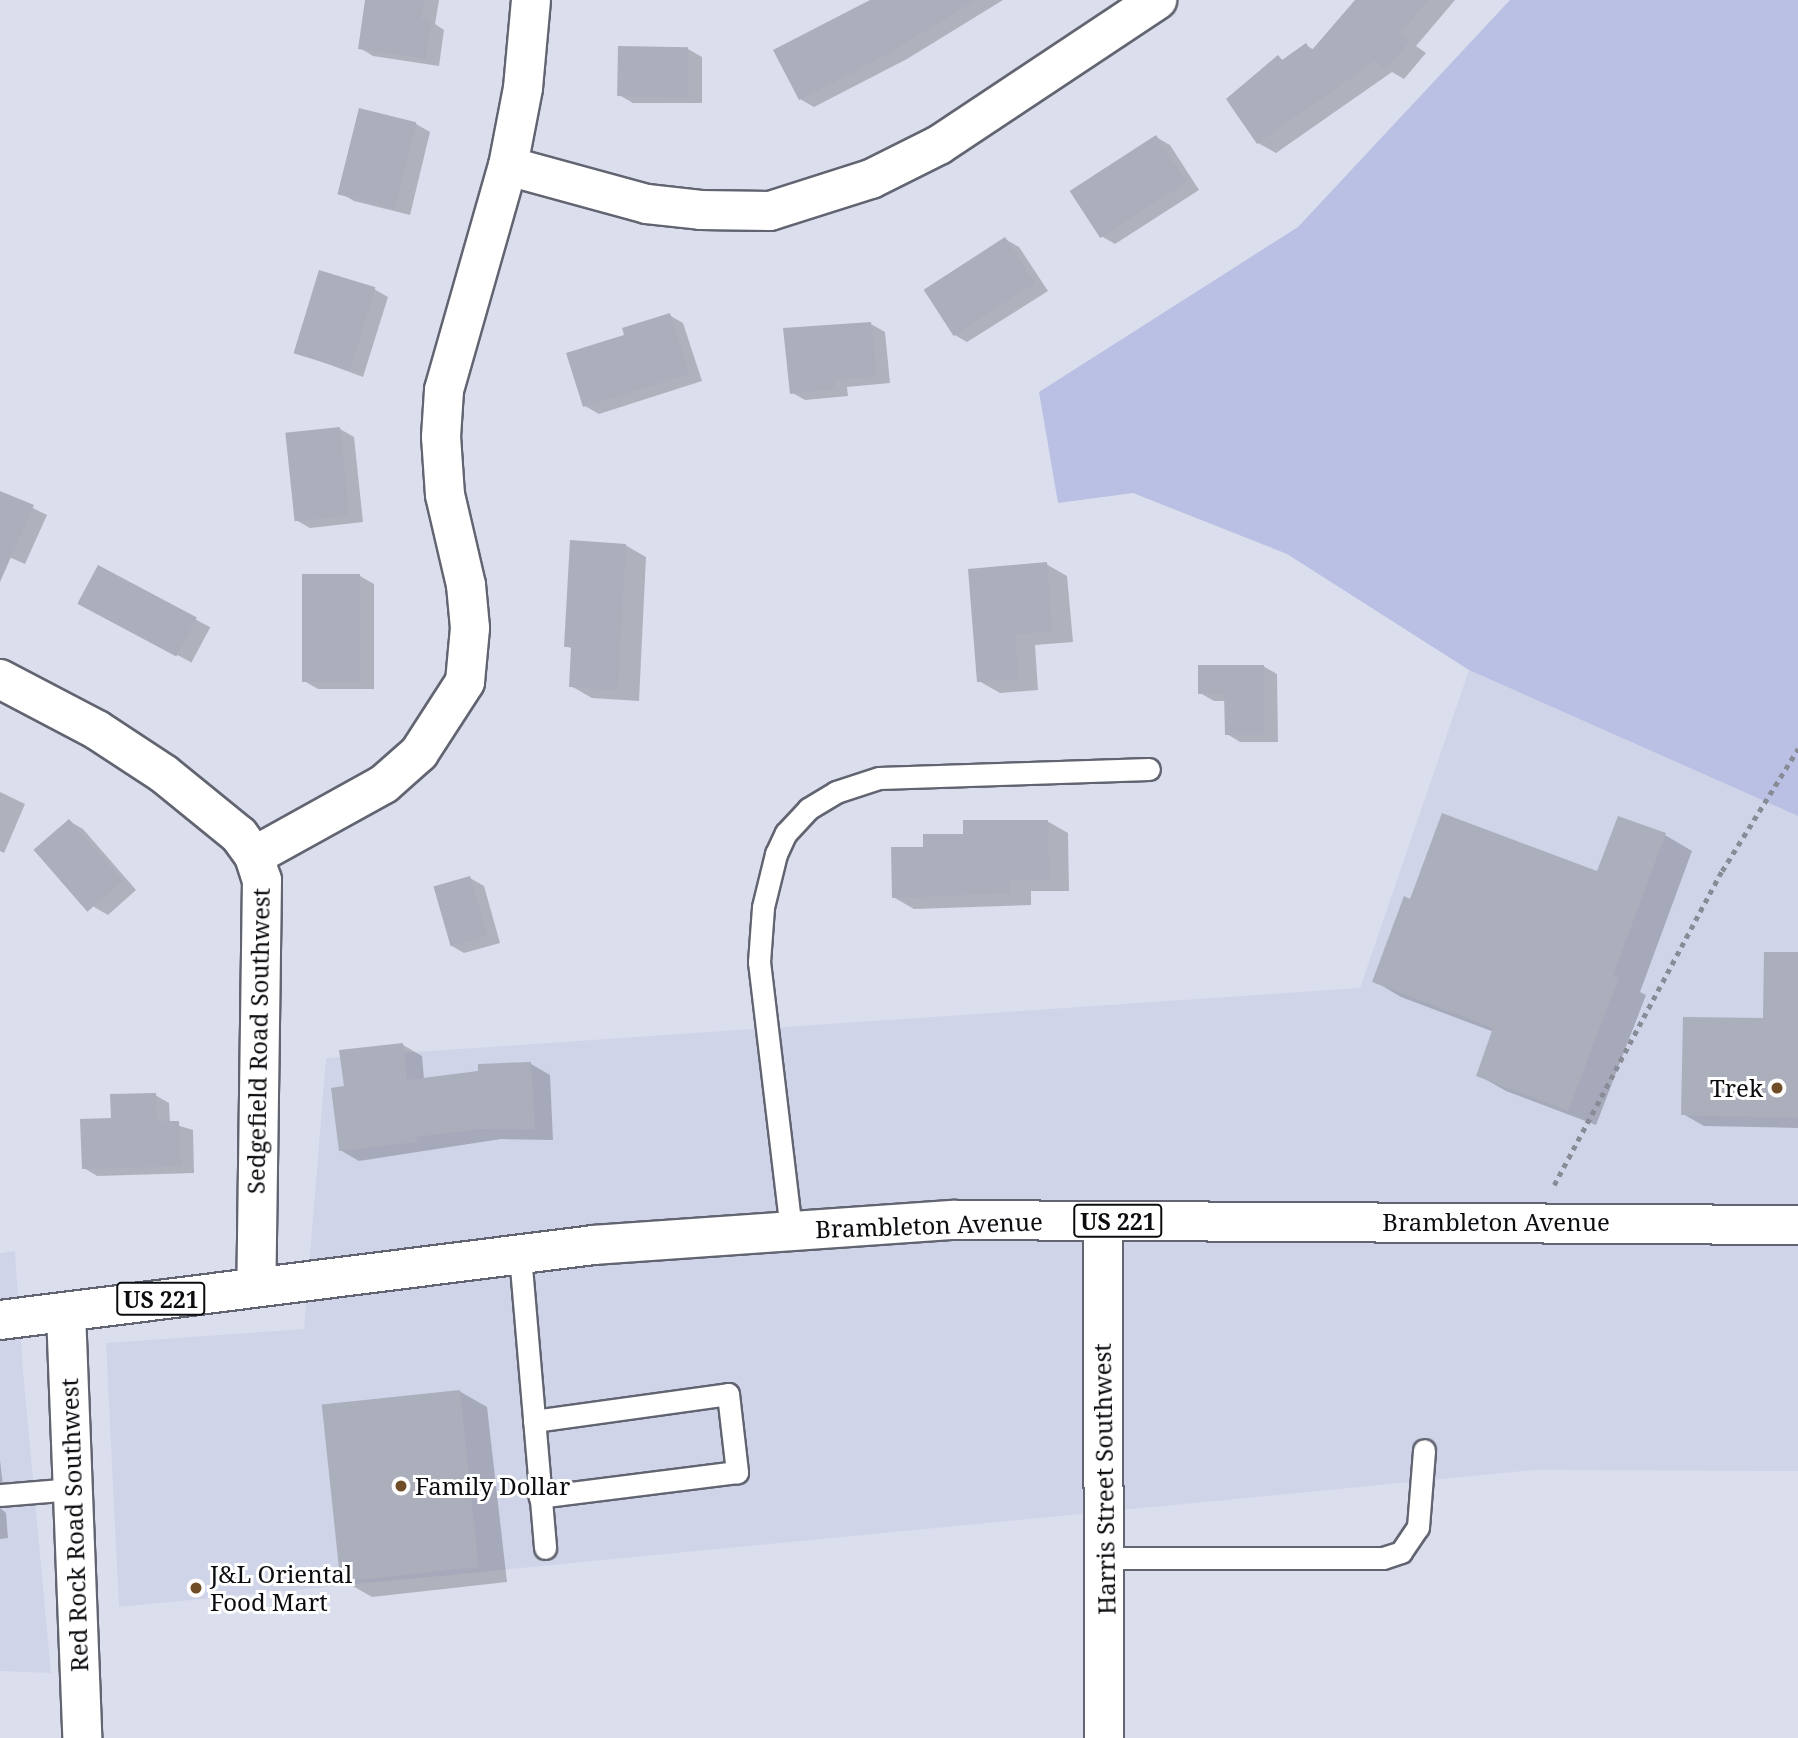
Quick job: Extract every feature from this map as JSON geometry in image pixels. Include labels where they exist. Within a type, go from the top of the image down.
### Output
[{"type":"street","points":[[254,856],[384,784],[419,752],[448,715],[465,682],[470,628],[466,585],[445,495],[441,437],[444,390],[508,166],[523,88],[531,0]]},
{"type":"street","points":[[508,166],[647,204],[701,211],[770,211],[871,179],[939,145],[1157,0]]},
{"type":"street","name":"Sedgefield Road Southwest","points":[[0,679],[97,730],[164,774],[239,835],[254,856],[262,880],[256,1286]]},
{"type":"street","name":"Brambleton Avenue","points":[[256,1286],[520,1255],[791,1230],[953,1220],[1798,1225]]},
{"type":"street","name":"Harris Street Southwest","points":[[1103,1220],[1107,1558],[1104,1738]]},
{"type":"street","name":"US 221","points":[[0,1320],[256,1286]]},
{"type":"street","name":"Red Rock Road Southwest","points":[[66,1312],[82,1738]]},
{"type":"lane","points":[[791,1230],[759,962],[763,907],[776,854],[786,832],[808,809],[836,792],[878,778],[1149,769]]},
{"type":"lane","points":[[520,1255],[545,1548]]},
{"type":"lane","points":[[534,1421],[728,1394],[737,1472],[540,1497]]},
{"type":"lane","points":[[1107,1558],[1383,1558],[1401,1552],[1418,1527],[1424,1450]]},
{"type":"lane","points":[[0,1495],[71,1489]]},
{"type":"path","points":[[1534,1222],[1722,872],[1798,749]]},
{"type":"shaded area","points":[[1510,0],[1798,0],[1798,816],[1469,670],[1287,554],[1133,493],[1058,503],[1039,392],[1298,227]]},
{"type":"shaded area","points":[[1469,670],[1798,816],[1798,1471],[1535,1470],[119,1607],[106,1343],[304,1329],[326,1058],[1360,988]]},
{"type":"shaded area","points":[[15,1251],[23,1371],[51,1673],[0,1671],[0,1253]]},
{"type":"building","points":[[365,0],[424,0],[421,19],[431,20],[426,59],[358,49]]},
{"type":"building","points":[[870,0],[976,0],[880,58],[799,100],[773,50]]},
{"type":"building","points":[[1355,0],[1428,0],[1400,34],[1409,42],[1385,70],[1375,61],[1257,144],[1226,99],[1278,55],[1282,60],[1306,43],[1311,51]]},
{"type":"building","points":[[618,46],[688,47],[687,97],[617,96]]},
{"type":"building","points":[[359,108],[416,122],[395,209],[337,194]]},
{"type":"building","points":[[1156,135],[1186,182],[1100,238],[1070,191]]},
{"type":"building","points":[[1005,237],[1035,283],[954,336],[924,290]]},
{"type":"building","points":[[319,270],[375,287],[350,370],[294,353]]},
{"type":"building","points":[[670,313],[689,374],[583,407],[566,353],[624,335],[622,328]]},
{"type":"building","points":[[871,322],[877,376],[834,380],[835,389],[790,394],[783,328]]},
{"type":"building","points":[[340,427],[349,516],[295,521],[285,433]]},
{"type":"building","points":[[0,491],[34,505],[0,582]]},
{"type":"building","points":[[570,540],[626,544],[618,690],[569,687],[571,647],[564,647]]},
{"type":"building","points":[[1047,562],[1052,631],[1015,634],[1018,679],[977,682],[968,569]]},
{"type":"building","points":[[98,565],[197,618],[176,656],[77,604]]},
{"type":"building","points":[[302,574],[360,574],[360,682],[302,682]]},
{"type":"building","points":[[1198,665],[1264,665],[1264,735],[1225,735],[1224,694],[1198,694]]},
{"type":"building","points":[[1442,813],[1597,871],[1618,816],[1666,833],[1613,975],[1619,977],[1568,1111],[1476,1076],[1493,1028],[1372,982],[1404,896],[1410,899]]},
{"type":"building","points":[[69,819],[123,881],[87,912],[34,850]]},
{"type":"building","points":[[963,820],[1048,820],[1049,880],[1010,880],[1010,893],[892,898],[891,847],[923,847],[923,834],[963,834]]},
{"type":"building","points":[[470,876],[487,936],[451,946],[433,886]]},
{"type":"building","points":[[1764,952],[1798,952],[1798,1118],[1681,1115],[1683,1017],[1763,1018]]},
{"type":"building","points":[[403,1043],[407,1080],[478,1071],[478,1064],[531,1062],[535,1130],[481,1129],[416,1137],[417,1142],[339,1151],[331,1088],[344,1086],[339,1050]]},
{"type":"building","points":[[156,1093],[157,1121],[179,1121],[181,1166],[82,1169],[80,1119],[111,1118],[110,1094]]},
{"type":"building","name":"Family Dollar","points":[[460,1390],[479,1567],[340,1582],[322,1405]]},
{"type":"place","name":"Trek","points":[[1777,1088]]},
{"type":"place","name":"Family Dollar","points":[[401,1486]]},
{"type":"place","name":"J&L Oriental Food Mart","points":[[196,1588]]}]
